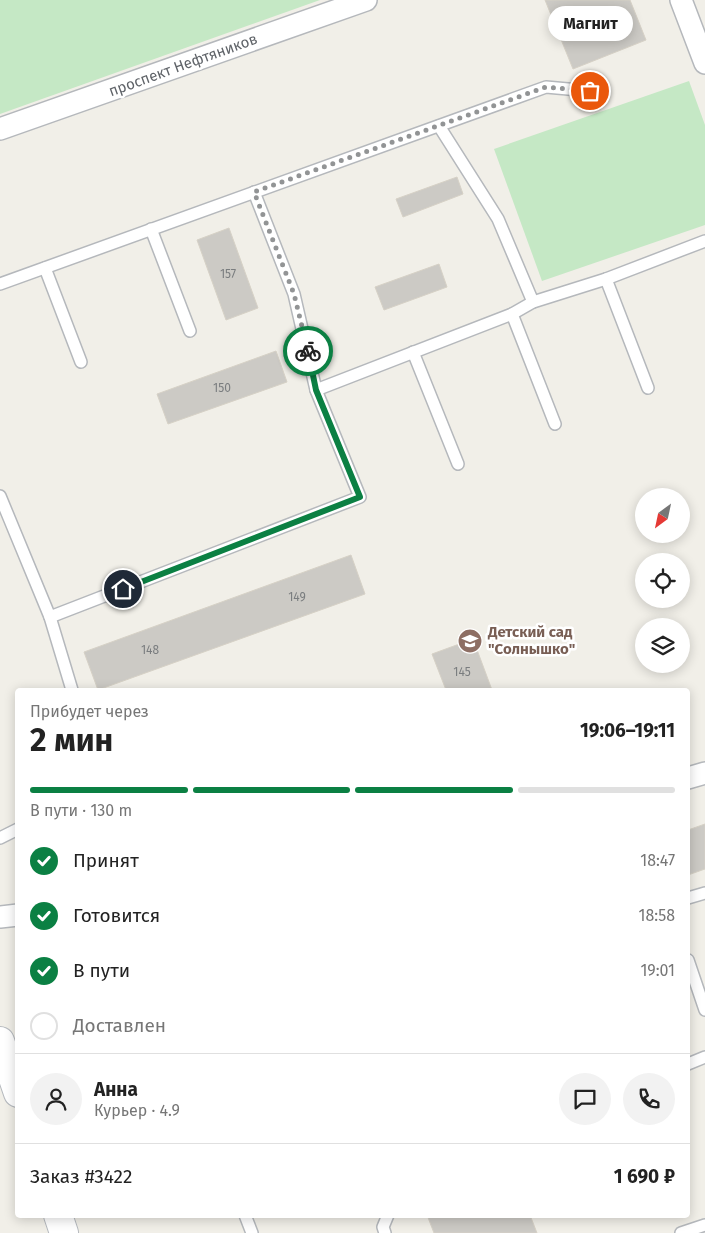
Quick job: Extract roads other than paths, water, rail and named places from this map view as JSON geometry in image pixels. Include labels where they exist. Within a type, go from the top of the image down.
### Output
[{"type":"main road","points":[[0,1041],[15,1085]]},
{"type":"main road","points":[[59,1218],[64,1233]]},
{"type":"street","name":"проспект Нефтяников","points":[[0,130],[366,0]]},
{"type":"street","points":[[681,0],[705,63]]},
{"type":"street","points":[[690,777],[705,773]]},
{"type":"street","points":[[0,917],[15,915]]},
{"type":"lane","points":[[0,284],[546,87],[590,91]]},
{"type":"lane","points":[[439,126],[498,219],[533,302]]},
{"type":"lane","points":[[50,617],[360,497],[316,390],[294,294],[254,192]]},
{"type":"lane","points":[[151,229],[190,331]]},
{"type":"lane","points":[[316,390],[512,314],[533,302],[606,279],[705,241]]},
{"type":"lane","points":[[45,268],[81,362]]},
{"type":"lane","points":[[606,279],[648,388]]},
{"type":"lane","points":[[512,314],[555,424]]},
{"type":"lane","points":[[413,352],[458,464]]},
{"type":"lane","points":[[0,496],[50,617],[71,688]]},
{"type":"lane","points":[[0,838],[15,830]]},
{"type":"lane","points":[[690,897],[705,893]]},
{"type":"lane","points":[[690,966],[705,1010]]},
{"type":"lane","points":[[690,1063],[705,1057]]},
{"type":"lane","points":[[246,1218],[252,1233]]},
{"type":"lane","points":[[384,1233],[383,1227],[387,1218]]},
{"type":"lane","points":[[681,1233],[705,1225]]},
{"type":"place","name":"Магнит","points":[[590,91]]},
{"type":"place","name":"Детский сад \"Солнышко\"","points":[[470,641]]}]
